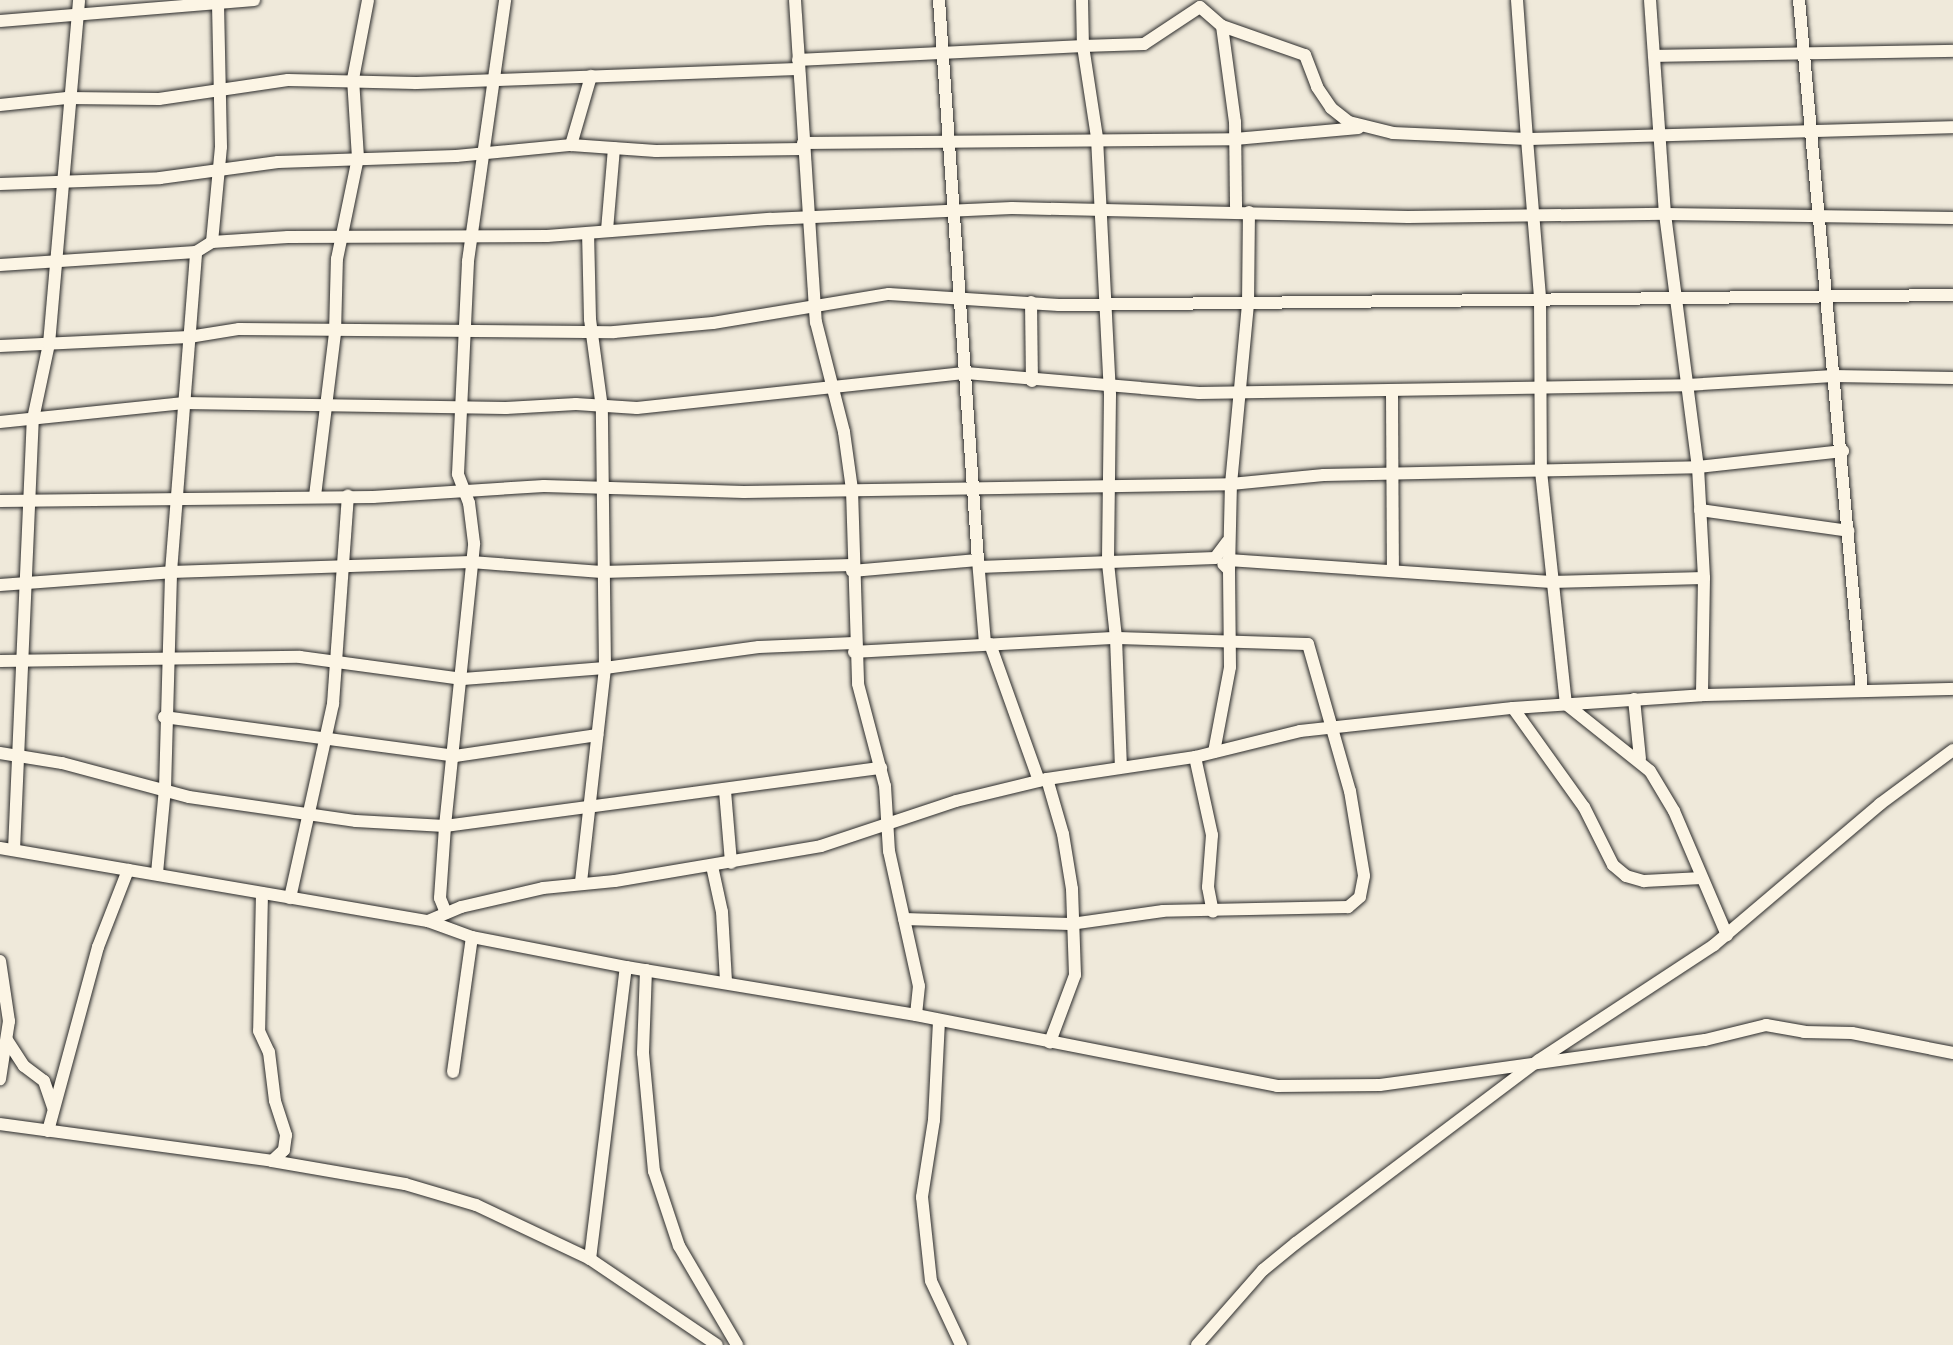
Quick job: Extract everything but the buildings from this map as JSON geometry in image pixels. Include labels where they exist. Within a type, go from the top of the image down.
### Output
[{"type":"street","points":[[14,849],[16,755],[27,585],[33,419],[49,344],[67,98],[79,0]]},
{"type":"street","points":[[0,22],[254,0]]},
{"type":"street","points":[[315,496],[323,407],[335,333],[340,238],[358,158],[353,79],[368,0]]},
{"type":"street","points":[[446,913],[440,898],[445,826],[463,679],[471,562],[469,503],[458,474],[463,333],[471,237],[496,79],[505,0]]},
{"type":"street","points":[[794,0],[815,307],[852,490],[854,647],[865,717],[881,768],[886,827],[919,986],[916,1015]]},
{"type":"street","points":[[939,0],[945,141],[962,300],[978,564],[987,644],[1063,834],[1072,889],[1070,925],[1075,975],[1050,1042]]},
{"type":"street","points":[[1082,0],[1083,46],[1097,138],[1110,389],[1106,484],[1108,563],[1116,638],[1121,767]]},
{"type":"street","points":[[0,105],[67,98],[159,99],[288,80],[353,79],[403,83],[591,76],[798,65],[941,50],[1144,44],[1212,0]]},
{"type":"street","points":[[1517,0],[1540,297],[1538,388],[1542,471],[1551,582],[1566,704],[1600,733],[1640,759],[1674,811],[1727,935]]},
{"type":"street","points":[[1650,0],[1665,214],[1698,467],[1704,578],[1702,695]]},
{"type":"street","points":[[1799,0],[1808,131],[1843,452],[1862,691]]},
{"type":"street","points":[[212,242],[220,186],[217,173],[222,147],[217,92],[218,3]]},
{"type":"street","points":[[1200,6],[1222,26],[1305,55],[1331,108],[1364,128]]},
{"type":"street","points":[[1214,752],[1228,685],[1224,563],[1248,305],[1243,211],[1228,57],[1222,26]]},
{"type":"street","points":[[1228,57],[1239,31]]},
{"type":"street","points":[[1654,56],[1953,51]]},
{"type":"street","points":[[571,145],[591,76]]},
{"type":"street","points":[[0,184],[217,173],[278,162],[484,155],[571,145],[614,148],[1097,138],[1235,139],[1364,128],[1527,139],[1661,138],[1953,127]]},
{"type":"street","points":[[607,230],[614,148]]},
{"type":"street","points":[[0,265],[196,252],[212,242],[588,233],[807,217],[954,213],[1012,208],[1100,212],[1243,211],[1533,219],[1665,214],[1953,218]]},
{"type":"street","points":[[581,882],[605,668],[602,408],[592,332],[588,233]]},
{"type":"street","points":[[157,873],[165,789],[164,717],[171,572],[179,498],[196,252]]},
{"type":"street","points":[[0,346],[189,337],[239,329],[335,333],[592,332],[713,323],[889,294],[962,300],[1104,305],[1248,305],[1540,297],[1953,295]]},
{"type":"street","points":[[1031,302],[1032,381]]},
{"type":"street","points":[[0,422],[184,403],[323,407],[576,404],[602,408],[691,403],[832,383],[966,373],[1110,389],[1240,393],[1392,393],[1687,385],[1833,376],[1953,378]]},
{"type":"street","points":[[1392,393],[1393,570]]},
{"type":"street","points":[[0,501],[348,496],[462,490],[604,488],[852,490],[1231,484],[1394,474],[1698,467],[1843,452]]},
{"type":"street","points":[[290,898],[312,815],[327,736],[346,569],[348,496]]},
{"type":"street","points":[[1700,510],[1849,531]]},
{"type":"street","points":[[0,584],[27,585],[171,572],[346,569],[471,562],[602,572],[978,564],[1224,563],[1393,570],[1551,582],[1704,578]]},
{"type":"street","points":[[0,661],[23,658],[300,657],[463,679],[605,668],[759,647],[987,644],[1116,638],[1308,644],[1329,727],[1350,791],[1364,876],[1360,897],[1348,906],[1213,912],[1163,911],[1070,925],[904,919]]},
{"type":"street","points":[[428,921],[446,913],[581,882],[712,866],[821,846],[886,827],[956,801],[1043,780],[1195,757],[1329,727],[1634,699],[1953,689]]},
{"type":"street","points":[[1634,699],[1640,759]]},
{"type":"street","points":[[1513,708],[1584,807],[1613,865],[1626,876],[1644,881],[1702,878]]},
{"type":"street","points":[[164,717],[327,736],[455,756],[597,735]]},
{"type":"street","points":[[1197,1345],[1263,1270],[1296,1243],[1539,1060],[1727,935],[1860,820],[1953,750]]},
{"type":"street","points":[[0,754],[16,755],[165,789],[189,797],[312,815],[445,826],[590,805],[726,791],[881,768]]},
{"type":"street","points":[[1195,757],[1212,835],[1208,887],[1213,912]]},
{"type":"street","points":[[726,791],[731,863]]},
{"type":"street","points":[[0,848],[428,921],[472,937],[626,967],[726,981],[889,1014],[916,1015],[1276,1086],[1326,1089],[1432,1079],[1539,1060],[1705,1040],[1766,1025],[1804,1032],[1852,1033],[1953,1053]]},
{"type":"street","points":[[712,866],[722,912],[726,981]]},
{"type":"street","points":[[48,1131],[98,947],[128,870]]},
{"type":"street","points":[[262,892],[259,1031],[269,1052],[275,1101],[286,1135],[284,1150],[272,1161]]},
{"type":"street","points":[[453,1072],[472,937]]},
{"type":"street","points":[[0,961],[8,1002],[7,1040],[0,1079]]},
{"type":"street","points":[[590,1259],[626,967]]},
{"type":"street","points":[[646,970],[643,1053],[654,1171],[679,1247],[737,1345]]},
{"type":"street","points":[[939,1021],[933,1130],[922,1197],[931,1281],[961,1345]]},
{"type":"street","points":[[7,1040],[24,1066],[44,1082],[54,1108]]},
{"type":"street","points":[[0,1124],[272,1161],[405,1184],[476,1205],[590,1259],[717,1345]]}]
